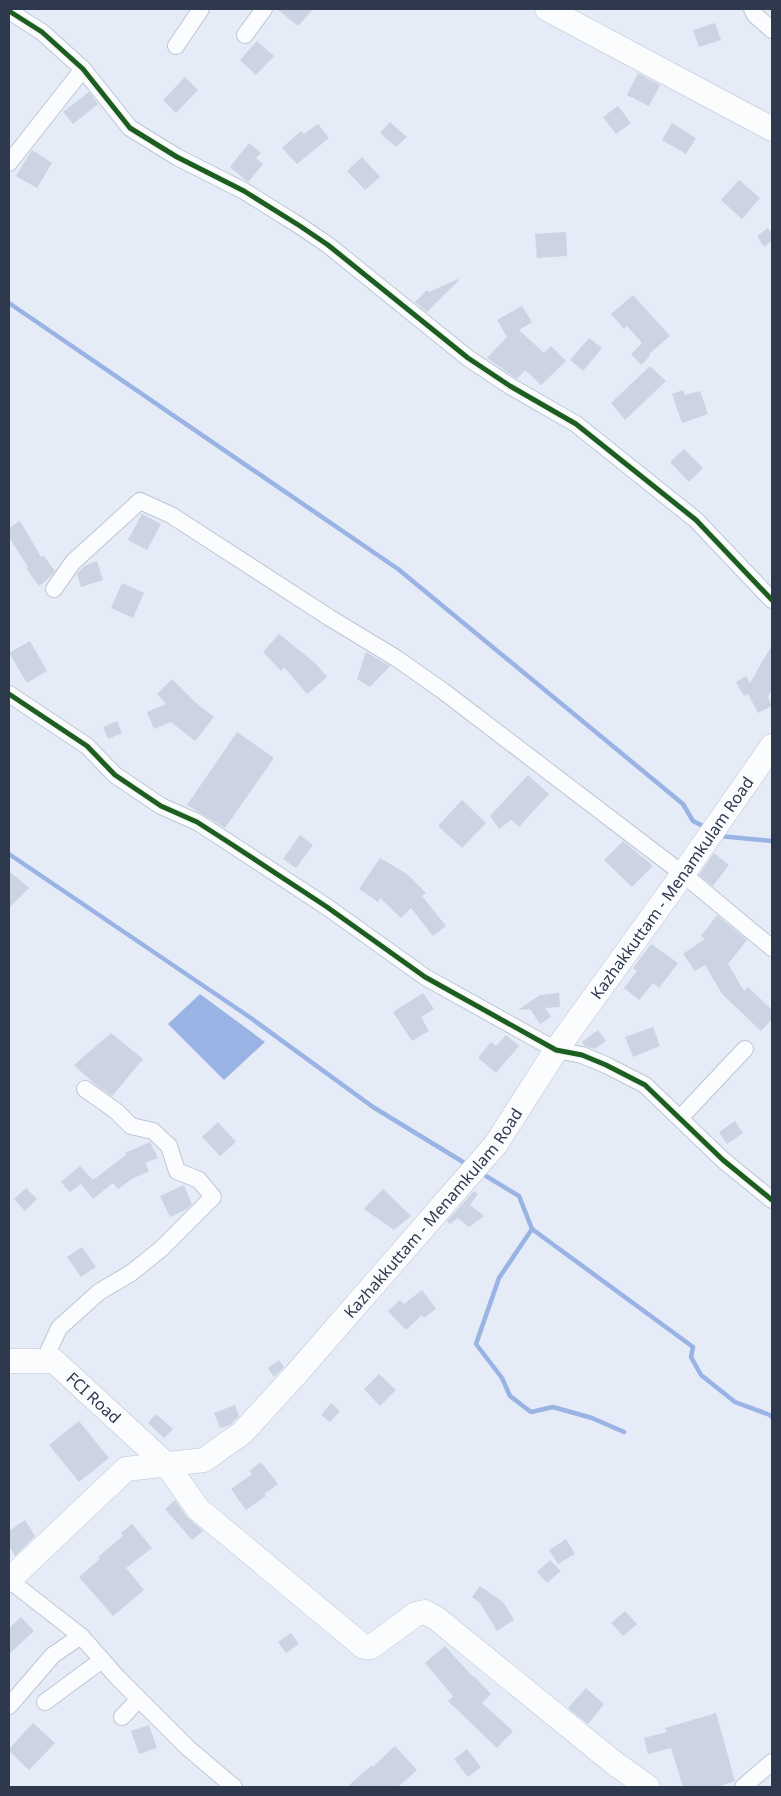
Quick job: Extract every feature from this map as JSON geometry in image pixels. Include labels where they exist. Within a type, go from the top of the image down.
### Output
[{"type":"main road","points":[[547,9],[772,128]]},
{"type":"main road","name":"Kazhakkuttam - Menamkulam Road","points":[[9,1580],[126,1469],[204,1460],[242,1433],[298,1372],[496,1144],[556,1050],[683,874],[772,746]]},
{"type":"main road","name":"FCI Road","points":[[9,1361],[54,1361],[167,1465],[198,1509],[364,1647],[371,1647],[416,1614],[425,1612],[436,1618],[613,1762],[648,1787]]},
{"type":"street","points":[[176,46],[201,9]]},
{"type":"street","points":[[245,35],[264,9]]},
{"type":"street","points":[[752,9],[755,15],[771,26]]},
{"type":"street","points":[[9,11],[42,32],[83,69],[130,128],[177,156],[244,191],[300,226],[328,245],[468,358],[510,386],[576,424],[696,520],[772,600]]},
{"type":"street","points":[[9,163],[83,69]]},
{"type":"street","points":[[54,589],[73,562],[140,501],[171,516],[396,658],[443,691],[683,874],[772,948]]},
{"type":"street","points":[[9,694],[87,746],[115,776],[160,806],[204,826],[327,907],[425,977],[556,1050],[582,1055],[645,1085],[723,1160],[772,1200]]},
{"type":"street","points":[[680,1118],[745,1049]]},
{"type":"street","points":[[44,1361],[59,1328],[99,1292],[131,1273],[161,1249],[213,1197],[199,1180],[177,1171],[169,1146],[153,1131],[131,1126],[116,1112],[85,1089]]},
{"type":"street","points":[[9,1580],[81,1636],[139,1699],[188,1748],[234,1787]]},
{"type":"street","points":[[9,1706],[53,1655],[81,1636]]},
{"type":"street","points":[[45,1702],[102,1660]]},
{"type":"street","points":[[122,1718],[139,1699]]},
{"type":"street","points":[[743,1787],[772,1762]]},
{"type":"water","points":[[200,994],[265,1042],[224,1080],[168,1024]]},
{"type":"building","points":[[277,9],[313,9],[298,26]]},
{"type":"building","points":[[715,23],[721,40],[699,47],[693,30]]},
{"type":"building","points":[[257,41],[274,56],[256,75],[240,60]]},
{"type":"building","points":[[638,73],[660,85],[649,106],[627,95]]},
{"type":"building","points":[[185,77],[198,90],[176,113],[163,100]]},
{"type":"building","points":[[89,92],[98,104],[73,124],[63,112]]},
{"type":"building","points":[[618,106],[631,123],[616,134],[603,117]]},
{"type":"building","points":[[390,122],[407,137],[396,147],[380,133]]},
{"type":"building","points":[[672,123],[696,138],[686,154],[662,140]]},
{"type":"building","points":[[318,124],[329,138],[297,164],[282,148],[301,131],[304,134]]},
{"type":"building","points":[[249,143],[261,153],[256,158],[263,164],[248,182],[230,167]]},
{"type":"building","points":[[32,150],[52,163],[37,188],[16,176]]},
{"type":"building","points":[[362,157],[380,177],[365,190],[347,171]]},
{"type":"building","points":[[739,180],[760,198],[742,219],[721,200]]},
{"type":"building","points":[[768,228],[772,234],[772,241],[764,247],[757,236]]},
{"type":"building","points":[[566,232],[567,256],[537,258],[535,234]]},
{"type":"building","points":[[458,279],[427,312],[415,302],[427,290],[429,292]]},
{"type":"building","points":[[633,295],[670,336],[649,354],[650,356],[641,365],[631,354],[642,343],[627,326],[624,329],[611,314]]},
{"type":"building","points":[[522,306],[532,322],[519,330],[544,353],[551,346],[566,361],[541,385],[525,370],[517,379],[487,358],[507,337],[497,320]]},
{"type":"building","points":[[589,338],[602,348],[583,371],[570,360]]},
{"type":"building","points":[[650,366],[666,381],[625,420],[611,403]]},
{"type":"building","points":[[683,390],[685,395],[700,391],[708,414],[682,423],[672,394]]},
{"type":"building","points":[[684,449],[703,468],[689,482],[670,462]]},
{"type":"building","points":[[142,514],[161,524],[147,550],[128,540]]},
{"type":"building","points":[[20,521],[41,557],[44,556],[55,571],[39,586],[26,568],[28,567],[9,537],[9,528]]},
{"type":"building","points":[[97,561],[103,580],[81,587],[77,574],[84,566]]},
{"type":"building","points":[[122,583],[144,593],[133,618],[111,608]]},
{"type":"building","points":[[279,634],[315,663],[327,677],[307,694],[284,667],[281,671],[263,652]]},
{"type":"building","points":[[30,641],[47,671],[27,683],[9,653]]},
{"type":"building","points":[[772,645],[772,689],[768,697],[772,706],[758,713],[748,694],[744,696],[736,682],[746,676],[750,683]]},
{"type":"building","points":[[366,652],[390,666],[370,687],[357,679]]},
{"type":"building","points":[[172,679],[196,703],[214,717],[195,741],[171,722],[154,729],[147,712],[166,704],[157,694]]},
{"type":"building","points":[[117,721],[122,733],[108,739],[103,727]]},
{"type":"building","points":[[237,732],[274,758],[225,828],[187,805]]},
{"type":"building","points":[[528,775],[549,794],[519,827],[511,820],[499,829],[490,816]]},
{"type":"building","points":[[462,800],[486,823],[462,848],[438,826]]},
{"type":"building","points":[[300,835],[313,845],[296,868],[283,859]]},
{"type":"building","points":[[623,841],[653,866],[632,887],[604,860]]},
{"type":"building","points":[[714,853],[729,865],[713,886],[699,875]]},
{"type":"building","points":[[380,858],[407,874],[426,893],[422,896],[446,926],[433,936],[411,908],[401,918],[380,898],[378,902],[359,889]]},
{"type":"building","points":[[9,871],[29,888],[9,908]]},
{"type":"building","points":[[717,915],[747,940],[728,964],[744,991],[748,987],[772,1010],[772,1019],[761,1031],[722,994],[705,965],[695,971],[683,954],[705,939],[701,936]]},
{"type":"building","points":[[651,944],[678,963],[659,988],[653,983],[639,1000],[624,988],[637,971],[633,968]]},
{"type":"building","points":[[423,993],[434,1009],[421,1017],[429,1031],[412,1041],[393,1012]]},
{"type":"building","points":[[559,993],[560,1007],[545,1008],[551,1017],[540,1024],[530,1009],[518,1010],[540,995]]},
{"type":"building","points":[[653,1027],[660,1046],[633,1057],[625,1037]]},
{"type":"building","points":[[598,1030],[606,1041],[595,1049],[585,1046],[582,1042]]},
{"type":"building","points":[[111,1033],[143,1059],[112,1096],[74,1065]]},
{"type":"building","points":[[506,1035],[519,1046],[496,1073],[478,1058],[491,1042],[496,1046]]},
{"type":"building","points":[[735,1121],[743,1133],[727,1144],[719,1132]]},
{"type":"building","points":[[218,1122],[236,1142],[220,1156],[202,1137]]},
{"type":"building","points":[[150,1142],[158,1158],[145,1163],[149,1171],[132,1179],[118,1189],[113,1183],[93,1199],[81,1184],[70,1192],[61,1182],[80,1166],[93,1180],[126,1155],[125,1153]]},
{"type":"building","points":[[184,1185],[192,1204],[187,1209],[170,1217],[160,1196]]},
{"type":"building","points":[[26,1188],[37,1199],[25,1211],[14,1199]]},
{"type":"building","points":[[383,1189],[411,1216],[394,1230],[364,1209]]},
{"type":"building","points":[[474,1191],[478,1194],[470,1205],[484,1216],[469,1227],[458,1218],[450,1224],[447,1221]]},
{"type":"building","points":[[82,1247],[96,1267],[81,1277],[67,1257]]},
{"type":"building","points":[[422,1290],[436,1309],[424,1318],[422,1315],[406,1330],[388,1311],[400,1300],[404,1304]]},
{"type":"building","points":[[279,1360],[284,1367],[274,1377],[268,1368]]},
{"type":"building","points":[[379,1374],[396,1390],[380,1406],[364,1389]]},
{"type":"building","points":[[331,1403],[340,1411],[330,1422],[321,1415]]},
{"type":"building","points":[[235,1405],[239,1416],[230,1425],[220,1428],[214,1413]]},
{"type":"building","points":[[156,1414],[173,1429],[164,1438],[148,1423]]},
{"type":"building","points":[[79,1421],[109,1458],[79,1482],[49,1445]]},
{"type":"building","points":[[261,1462],[278,1484],[264,1494],[266,1496],[246,1510],[231,1489],[252,1474],[249,1471]]},
{"type":"building","points":[[175,1500],[187,1517],[203,1531],[192,1540],[165,1509]]},
{"type":"building","points":[[25,1520],[35,1536],[15,1556],[9,1546],[9,1531]]},
{"type":"building","points":[[132,1524],[152,1548],[126,1568],[144,1590],[113,1616],[79,1577],[100,1559],[98,1557],[123,1536],[121,1533]]},
{"type":"building","points":[[566,1539],[575,1554],[558,1564],[549,1550]]},
{"type":"building","points":[[550,1560],[561,1571],[547,1583],[537,1572]]},
{"type":"building","points":[[480,1586],[503,1602],[514,1620],[497,1631],[480,1603],[472,1597]]},
{"type":"building","points":[[625,1611],[637,1624],[623,1636],[611,1623]]},
{"type":"building","points":[[21,1617],[34,1631],[9,1654],[9,1628]]},
{"type":"building","points":[[291,1633],[299,1644],[286,1653],[278,1642]]},
{"type":"building","points":[[445,1646],[491,1694],[482,1703],[513,1731],[497,1748],[448,1701],[453,1696],[425,1663]]},
{"type":"building","points":[[586,1688],[604,1704],[588,1724],[568,1708]]},
{"type":"building","points":[[716,1713],[735,1781],[718,1787],[683,1787],[671,1748],[648,1754],[644,1738],[667,1732],[665,1728]]},
{"type":"building","points":[[33,1723],[55,1743],[29,1770],[9,1749]]},
{"type":"building","points":[[149,1725],[157,1748],[139,1754],[131,1731]]},
{"type":"building","points":[[395,1746],[417,1770],[398,1787],[347,1787],[372,1765],[373,1767]]},
{"type":"building","points":[[467,1749],[481,1767],[468,1777],[454,1759]]},
{"type":"waterway","points":[[9,303],[398,569],[683,804],[693,821],[701,825]]},
{"type":"waterway","points":[[719,836],[772,841]]},
{"type":"waterway","points":[[9,854],[248,1016],[373,1107],[463,1162]]},
{"type":"waterway","points":[[486,1176],[519,1196],[532,1229]]},
{"type":"waterway","points":[[624,1432],[592,1418],[553,1407],[531,1412],[510,1396],[502,1378],[476,1344],[499,1278],[532,1229],[693,1347],[691,1357],[701,1375],[735,1402],[772,1417]]},
{"type":"cycle path","points":[[9,11],[42,32],[83,69],[130,128],[177,157],[244,191],[300,226],[328,245],[468,358],[510,386],[576,424],[696,520],[772,600]]},
{"type":"cycle path","points":[[9,694],[87,746],[115,775],[161,806],[197,822],[225,840],[327,907],[425,977],[556,1050],[582,1055],[645,1085],[723,1160],[772,1200]]}]
